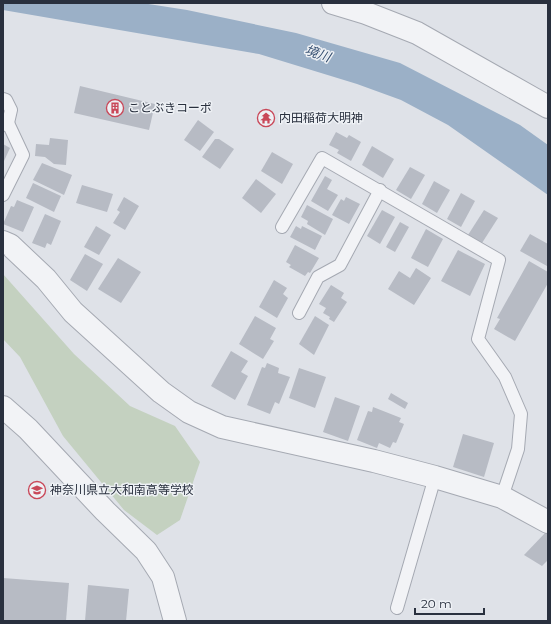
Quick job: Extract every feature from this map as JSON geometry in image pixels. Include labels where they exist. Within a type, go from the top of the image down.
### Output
[{"type":"street","points":[[333,3],[366,13],[417,33],[548,108]]},
{"type":"street","points":[[3,242],[10,245],[46,279],[73,312],[161,392],[189,412],[222,427],[374,461],[502,497],[548,522]]},
{"type":"street","points":[[3,407],[28,429],[105,511],[146,551],[163,576],[175,621]]},
{"type":"lane","points":[[3,99],[6,100],[11,110],[6,124],[23,155],[3,196]]},
{"type":"lane","points":[[282,227],[322,158],[380,190],[499,260],[478,339],[505,377],[520,414],[518,449],[502,497]]},
{"type":"lane","points":[[299,313],[318,277],[340,265],[380,190]]},
{"type":"lane","points":[[397,608],[435,477]]},
{"type":"green space","points":[[3,274],[74,354],[130,406],[175,426],[200,462],[180,520],[157,535],[124,510],[63,436],[20,357],[3,339]]},
{"type":"water","name":"境川","points":[[3,3],[142,3],[187,10],[296,33],[400,63],[520,125],[548,145],[548,195],[448,125],[401,100],[357,84],[259,54],[3,10]]},
{"type":"building","name":"ことぶきコーポ","points":[[80,86],[155,104],[149,130],[74,113]]},
{"type":"building","points":[[198,120],[214,132],[200,151],[184,140]]},
{"type":"building","points":[[336,132],[347,138],[349,135],[361,142],[351,161],[337,153],[339,150],[329,145]]},
{"type":"building","points":[[50,138],[68,140],[66,165],[54,164],[45,157],[35,156],[36,144],[49,145]]},
{"type":"building","points":[[215,139],[219,139],[234,149],[220,169],[202,157]]},
{"type":"building","points":[[3,144],[10,148],[4,161],[3,160]]},
{"type":"building","points":[[372,146],[394,159],[383,178],[362,165]]},
{"type":"building","points":[[272,152],[293,164],[282,184],[261,171]]},
{"type":"building","points":[[42,163],[72,175],[64,195],[33,180]]},
{"type":"building","points":[[410,167],[425,175],[411,199],[396,190]]},
{"type":"building","points":[[325,176],[332,180],[327,189],[338,195],[328,211],[311,201]]},
{"type":"building","points":[[256,179],[276,194],[261,213],[242,198]]},
{"type":"building","points":[[434,181],[450,190],[437,213],[422,204]]},
{"type":"building","points":[[33,183],[61,196],[54,212],[26,198]]},
{"type":"building","points":[[82,185],[113,194],[107,212],[76,203]]},
{"type":"building","points":[[461,193],[475,201],[461,227],[447,219]]},
{"type":"building","points":[[124,197],[139,206],[125,230],[113,223],[120,212],[117,210]]},
{"type":"building","points":[[346,197],[360,204],[349,224],[332,215],[341,199],[344,201]]},
{"type":"building","points":[[17,200],[34,207],[23,232],[3,224],[11,206],[14,207]]},
{"type":"building","points":[[307,205],[333,219],[325,235],[307,224],[308,221],[301,217]]},
{"type":"building","points":[[382,210],[395,217],[380,244],[367,236]]},
{"type":"building","points":[[484,210],[498,218],[482,243],[468,235]]},
{"type":"building","points":[[45,214],[61,221],[51,245],[47,243],[45,248],[32,243]]},
{"type":"building","points":[[400,222],[409,227],[395,252],[386,247]]},
{"type":"building","points":[[96,226],[111,235],[99,255],[84,247]]},
{"type":"building","points":[[296,226],[301,229],[302,226],[322,236],[315,250],[290,237]]},
{"type":"building","points":[[426,229],[443,239],[428,267],[411,258]]},
{"type":"building","points":[[530,234],[548,244],[547,266],[520,251]]},
{"type":"building","points":[[295,245],[319,258],[310,273],[308,272],[305,276],[289,267],[291,265],[286,262]]},
{"type":"building","points":[[458,250],[485,264],[470,296],[441,281]]},
{"type":"building","points":[[85,254],[103,264],[87,291],[70,280]]},
{"type":"building","points":[[118,258],[141,272],[121,303],[98,289]]},
{"type":"building","points":[[529,261],[548,272],[548,283],[515,341],[494,329],[500,319],[497,318]]},
{"type":"building","points":[[416,268],[431,278],[414,305],[388,289],[399,271],[410,278]]},
{"type":"building","points":[[274,280],[287,288],[283,294],[288,298],[277,318],[259,307]]},
{"type":"building","points":[[331,285],[344,293],[341,298],[347,302],[334,322],[329,319],[330,317],[323,313],[326,308],[319,304]]},
{"type":"building","points":[[255,316],[276,328],[270,339],[274,341],[263,359],[239,344]]},
{"type":"building","points":[[315,316],[329,325],[314,355],[299,344]]},
{"type":"building","points":[[231,351],[248,361],[241,372],[248,376],[235,400],[211,386]]},
{"type":"building","points":[[267,363],[279,368],[278,373],[290,377],[279,404],[275,402],[270,414],[247,405],[262,367],[265,368]]},
{"type":"building","points":[[299,368],[326,377],[315,408],[289,398]]},
{"type":"building","points":[[391,393],[408,403],[405,409],[388,399]]},
{"type":"building","points":[[335,397],[360,406],[348,441],[323,432]]},
{"type":"building","points":[[373,407],[401,418],[399,422],[404,424],[396,443],[393,442],[390,448],[379,443],[377,448],[357,440],[368,411],[372,412]]},
{"type":"building","points":[[463,434],[494,443],[484,477],[453,467]]},
{"type":"building","points":[[546,532],[548,534],[548,560],[542,566],[524,555]]},
{"type":"building","points":[[3,578],[69,583],[66,621],[3,621]]},
{"type":"building","points":[[88,585],[129,589],[126,621],[85,621]]},
{"type":"place","name":"ことぶきコーポ","points":[[115,108]]},
{"type":"place","name":"内田稲荷大明神","points":[[266,118]]},
{"type":"place","name":"神奈川県立大和南高等学校","points":[[37,490]]}]
